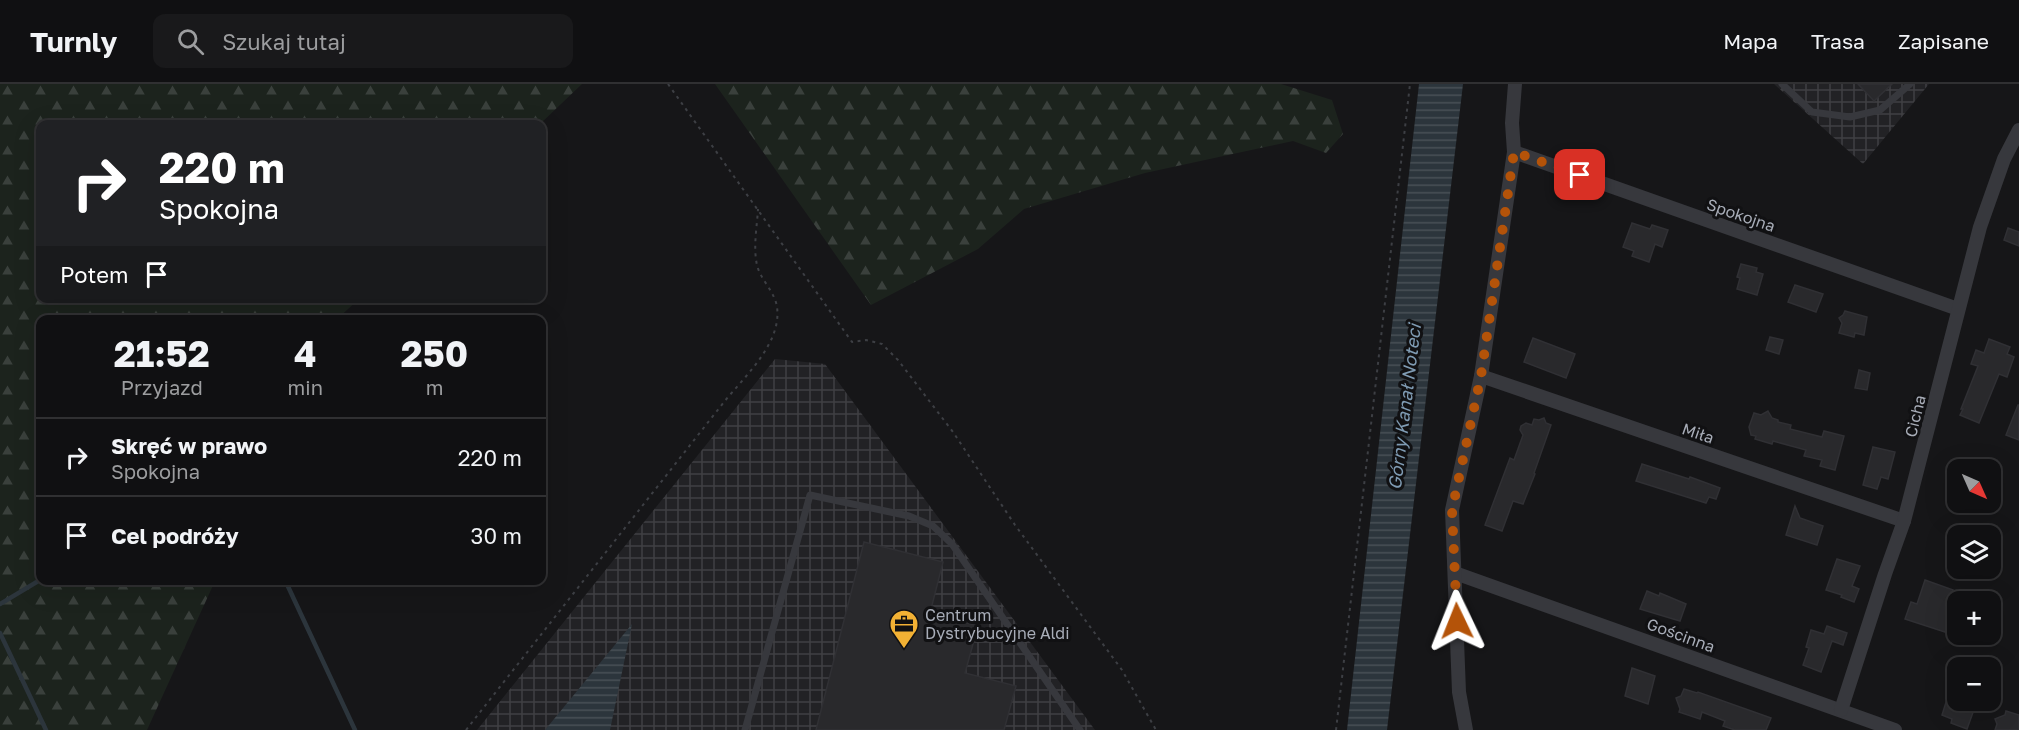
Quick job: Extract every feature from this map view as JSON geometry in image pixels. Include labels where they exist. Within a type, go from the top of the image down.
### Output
[{"type":"street","points":[[1466,730],[1459,692],[1452,510],[1481,376],[1514,152],[1512,123],[1515,84]]},
{"type":"street","name":"Cicha","points":[[1841,710],[1904,521],[1958,309],[1990,198],[2004,159],[2019,130]]},
{"type":"street","name":"Spokojna","points":[[1514,152],[1958,309]]},
{"type":"street","name":"Miła","points":[[1481,376],[1904,521]]},
{"type":"street","name":"Gościnna","points":[[1455,573],[1895,730]]},
{"type":"lane","points":[[1782,84],[1812,112],[1850,117],[1880,110],[1910,84]]},
{"type":"lane","points":[[745,730],[810,495],[909,516],[933,526],[951,543],[1080,730]]},
{"type":"path","points":[[668,84],[852,342],[866,340],[882,344],[898,360],[953,432],[1022,534],[1122,670],[1156,730]]},
{"type":"path","points":[[1336,730],[1410,84]]},
{"type":"path","points":[[466,730],[765,352],[777,320],[777,304],[757,266],[755,251],[758,209]]},
{"type":"shaded area","points":[[1774,84],[1929,84],[1863,164]]},
{"type":"shaded area","points":[[775,359],[825,364],[1095,730],[477,730]]},
{"type":"green space","points":[[0,84],[582,84],[544,120],[36,120],[36,303],[355,303],[341,315],[36,315],[36,585],[213,585],[147,730],[0,730]]},
{"type":"green space","points":[[715,84],[1281,84],[1332,100],[1343,134],[1326,153],[1293,141],[1145,173],[1024,209],[978,249],[871,305]]},
{"type":"water","name":"Górny Kanał Noteci","points":[[1419,84],[1463,84],[1387,730],[1347,730]]},
{"type":"water","points":[[632,624],[610,730],[545,730]]},
{"type":"building","points":[[1858,84],[1892,84],[1874,101]]},
{"type":"building","points":[[1632,223],[1650,229],[1652,225],[1668,230],[1662,247],[1655,244],[1649,262],[1632,256],[1634,251],[1623,247]]},
{"type":"building","points":[[2008,228],[2019,232],[2019,246],[2004,240]]},
{"type":"building","points":[[1741,264],[1757,268],[1756,272],[1763,274],[1757,295],[1737,289],[1740,278],[1737,277]]},
{"type":"building","points":[[1795,285],[1823,294],[1816,312],[1788,302]]},
{"type":"building","points":[[1845,311],[1867,317],[1864,335],[1855,333],[1854,337],[1839,333],[1842,323],[1839,318]]},
{"type":"building","points":[[1770,337],[1783,340],[1779,354],[1766,350]]},
{"type":"building","points":[[1533,338],[1575,354],[1566,378],[1524,362]]},
{"type":"building","points":[[1989,339],[2010,347],[2007,354],[2014,357],[2007,377],[1999,374],[1979,423],[1960,415],[1978,366],[1971,364],[1976,350],[1984,353]]},
{"type":"building","points":[[1859,370],[1870,373],[1867,390],[1855,388]]},
{"type":"building","points":[[2019,405],[2019,440],[2006,435]]},
{"type":"building","points":[[1768,411],[1778,422],[1791,425],[1790,429],[1822,437],[1824,431],[1844,436],[1835,470],[1820,466],[1822,460],[1804,456],[1806,450],[1773,441],[1772,444],[1755,439],[1756,436],[1751,435],[1749,427],[1754,413],[1761,415]]},
{"type":"building","points":[[1544,418],[1546,423],[1551,425],[1523,504],[1513,501],[1502,531],[1485,525],[1510,458],[1514,460],[1523,435],[1520,430],[1521,426],[1526,423],[1532,425],[1534,419]]},
{"type":"building","points":[[1873,447],[1895,452],[1888,479],[1881,477],[1877,489],[1863,485]]},
{"type":"building","points":[[1642,464],[1720,488],[1716,499],[1709,497],[1706,503],[1636,481]]},
{"type":"building","points":[[1795,506],[1800,518],[1823,526],[1817,545],[1786,535]]},
{"type":"building","name":"Centrum Dystrybucyjne Aldi","points":[[864,542],[943,562],[930,613],[978,626],[965,673],[1016,686],[1004,730],[816,730]]},
{"type":"building","points":[[1837,559],[1860,566],[1852,586],[1859,589],[1854,602],[1826,590]]},
{"type":"building","points":[[1925,580],[1953,590],[1947,591],[1945,632],[1905,619],[1911,602],[1917,604]]},
{"type":"building","points":[[1647,591],[1659,596],[1660,593],[1686,604],[1680,621],[1640,609]]},
{"type":"building","points":[[1827,626],[1847,633],[1843,645],[1832,641],[1821,672],[1803,665],[1809,648],[1806,647],[1811,630],[1824,634]]},
{"type":"building","points":[[1632,668],[1655,676],[1648,704],[1625,696]]},
{"type":"building","points":[[1684,689],[1771,718],[1766,730],[1735,730],[1723,726],[1725,721],[1702,712],[1700,719],[1679,712],[1676,698],[1681,696]]},
{"type":"building","points":[[1947,699],[1947,711],[1973,711],[1967,729],[1951,723],[1952,719],[1942,715]]},
{"type":"building","points":[[2006,711],[2019,715],[2019,730],[1995,730],[1997,724],[1995,719],[2005,715]]},
{"type":"waterway","points":[[0,604],[36,582]]},
{"type":"waterway","points":[[287,585],[355,730]]},
{"type":"waterway","points":[[0,633],[46,730]]},
{"type":"place","name":"Centrum Dystrybucyjne Aldi","points":[[904,650]]},
{"type":"route","points":[[1457,621],[1452,510],[1481,376],[1514,152],[1580,175]]}]
